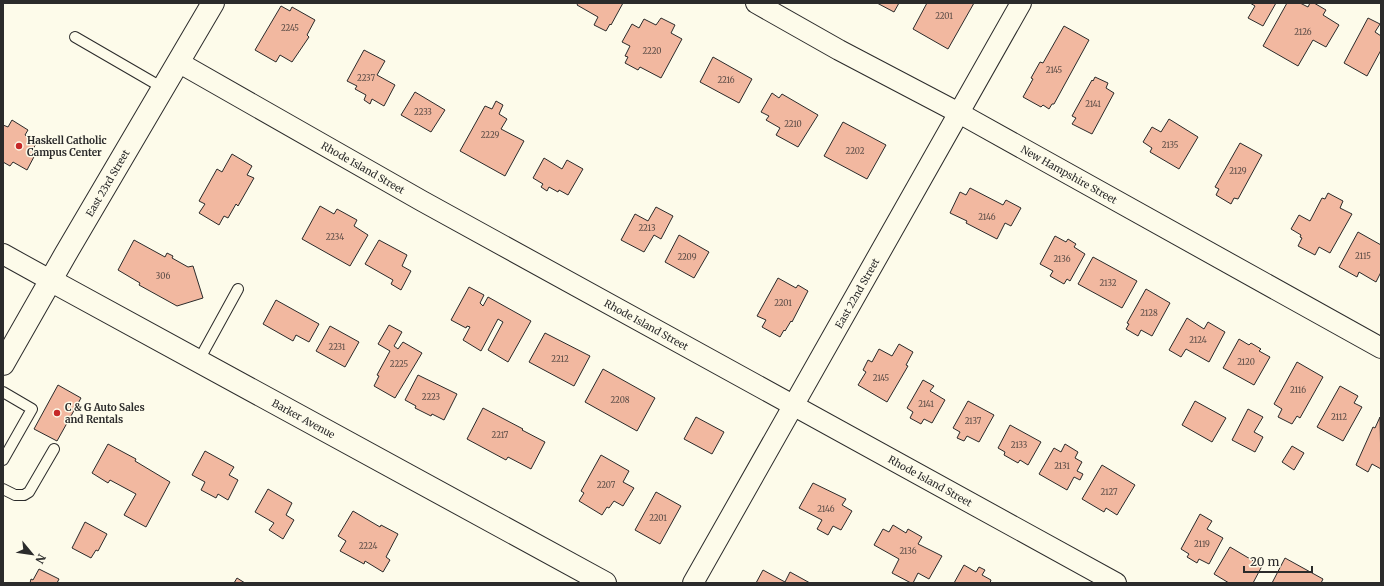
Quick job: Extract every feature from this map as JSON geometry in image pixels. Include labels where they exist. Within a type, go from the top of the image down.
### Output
[{"type":"street","name":"East 23rd Street","points":[[3,364],[50,280],[214,3]]},
{"type":"street","name":"New Hampshire Street","points":[[756,3],[1381,348]]},
{"type":"street","name":"East 22nd Street","points":[[693,583],[1021,3]]},
{"type":"street","name":"Rhode Island Street","points":[[178,62],[422,201],[1116,583]]},
{"type":"street","name":"Barker Avenue","points":[[3,254],[605,583]]},
{"type":"lane","points":[[75,36],[163,88]]},
{"type":"lane","points":[[199,360],[238,289]]},
{"type":"lane","points":[[3,392],[32,409],[3,460]]},
{"type":"lane","points":[[3,489],[15,495],[24,496],[29,492],[54,449]]},
{"type":"building","points":[[578,3],[623,3],[606,31],[594,25],[598,17],[577,5]]},
{"type":"building","points":[[877,3],[899,3],[894,12]]},
{"type":"building","points":[[927,3],[974,3],[948,49],[913,29]]},
{"type":"building","points":[[1250,3],[1276,3],[1263,26],[1248,18],[1255,6]]},
{"type":"building","points":[[1287,3],[1300,3],[1308,7],[1310,3],[1314,3],[1326,10],[1323,15],[1339,25],[1326,47],[1313,40],[1298,66],[1263,46]]},
{"type":"building","points":[[281,6],[290,11],[292,7],[315,20],[307,35],[309,37],[292,62],[280,55],[276,62],[255,50]]},
{"type":"building","points":[[661,18],[675,25],[671,33],[682,39],[661,78],[640,67],[638,70],[625,63],[628,57],[625,56],[630,46],[622,42],[632,24],[639,28],[644,19],[656,25]]},
{"type":"building","points":[[1368,18],[1380,24],[1375,32],[1381,36],[1381,50],[1367,76],[1344,63]]},
{"type":"building","points":[[1064,26],[1089,40],[1054,104],[1052,104],[1049,109],[1043,105],[1041,107],[1023,97],[1040,62],[1043,63]]},
{"type":"building","points":[[364,50],[385,61],[377,75],[395,85],[384,106],[372,99],[370,104],[364,100],[366,95],[355,89],[357,86],[347,81]]},
{"type":"building","points":[[713,57],[752,79],[739,103],[700,82]]},
{"type":"building","points":[[1095,77],[1108,83],[1106,88],[1114,93],[1092,134],[1072,124],[1076,118],[1072,116]]},
{"type":"building","points":[[415,92],[445,110],[431,132],[401,115]]},
{"type":"building","points":[[772,93],[779,98],[782,94],[818,115],[798,147],[776,135],[780,128],[766,120],[769,116],[761,112]]},
{"type":"building","points":[[496,101],[503,105],[499,114],[507,119],[501,129],[524,141],[505,176],[460,151],[485,106],[492,109]]},
{"type":"building","points":[[1169,119],[1198,137],[1179,169],[1150,152],[1152,148],[1143,142],[1152,127],[1161,132]]},
{"type":"building","name":"Haskell Catholic Campus Center","points":[[12,120],[28,130],[25,135],[37,142],[32,151],[36,153],[27,170],[13,162],[10,166],[3,162],[3,125],[8,127]]},
{"type":"building","points":[[843,122],[886,145],[867,179],[824,156]]},
{"type":"building","points":[[1240,143],[1262,155],[1238,199],[1234,198],[1231,204],[1216,195],[1219,189],[1215,187]]},
{"type":"building","points":[[232,154],[252,166],[247,175],[254,178],[238,206],[236,204],[228,218],[224,216],[219,225],[199,213],[205,204],[199,201],[217,169],[222,172]]},
{"type":"building","points":[[544,158],[562,169],[567,160],[583,169],[568,195],[549,187],[547,191],[541,187],[543,184],[533,178]]},
{"type":"building","points":[[970,188],[1003,205],[1006,200],[1021,208],[1011,226],[1005,223],[997,239],[966,223],[967,221],[950,213],[960,192],[966,195]]},
{"type":"building","points":[[1328,193],[1343,201],[1340,208],[1352,214],[1330,253],[1319,247],[1315,255],[1298,246],[1302,238],[1300,237],[1301,235],[1291,229],[1299,215],[1310,221],[1322,198],[1325,199]]},
{"type":"building","points":[[320,206],[334,214],[337,209],[357,220],[354,226],[368,235],[350,266],[302,239]]},
{"type":"building","points":[[656,207],[673,216],[661,239],[654,235],[644,252],[621,240],[635,214],[648,221]]},
{"type":"building","points":[[1358,232],[1381,245],[1381,272],[1376,282],[1359,272],[1357,277],[1339,267]]},
{"type":"building","points":[[679,235],[709,252],[694,278],[665,262]]},
{"type":"building","points":[[1055,236],[1066,242],[1068,239],[1076,244],[1074,247],[1085,254],[1070,281],[1067,279],[1064,284],[1050,276],[1053,271],[1040,264]]},
{"type":"building","points":[[134,240],[165,257],[167,253],[173,256],[172,258],[188,267],[193,266],[203,298],[177,306],[139,285],[140,283],[118,270]]},
{"type":"building","points":[[379,240],[407,255],[402,266],[411,271],[401,290],[391,284],[393,280],[365,264]]},
{"type":"building","points":[[1093,257],[1137,281],[1122,308],[1078,284]]},
{"type":"building","points":[[778,278],[796,288],[798,285],[808,291],[792,322],[791,321],[780,337],[762,327],[766,320],[757,316]]},
{"type":"building","points":[[469,287],[484,295],[480,303],[483,306],[488,297],[531,321],[508,362],[488,350],[503,322],[498,319],[481,351],[463,340],[470,327],[467,326],[466,328],[451,320]]},
{"type":"building","points":[[1146,289],[1170,303],[1152,336],[1141,330],[1138,336],[1126,329],[1129,324],[1127,323]]},
{"type":"building","points":[[276,300],[319,324],[309,342],[296,335],[293,341],[263,324]]},
{"type":"building","points":[[1187,318],[1204,329],[1208,322],[1225,332],[1209,362],[1186,349],[1181,357],[1169,350]]},
{"type":"building","points":[[389,325],[402,332],[394,346],[398,349],[403,342],[422,353],[395,398],[374,386],[379,376],[377,375],[390,351],[378,344]]},
{"type":"building","points":[[330,326],[359,342],[345,367],[316,351]]},
{"type":"building","points":[[545,333],[590,356],[574,386],[529,362]]},
{"type":"building","points":[[1239,339],[1249,345],[1251,343],[1261,349],[1259,351],[1270,357],[1254,385],[1223,368]]},
{"type":"building","points":[[899,344],[913,352],[906,365],[908,366],[887,402],[858,385],[866,372],[863,370],[868,360],[872,362],[879,349],[892,356]]},
{"type":"building","points":[[1297,362],[1323,377],[1300,418],[1297,416],[1292,424],[1278,417],[1282,409],[1274,404]]},
{"type":"building","points":[[603,369],[655,398],[637,431],[585,402]]},
{"type":"building","points":[[418,375],[457,394],[444,420],[432,414],[431,416],[415,408],[416,406],[405,400]]},
{"type":"building","points":[[923,380],[934,386],[930,391],[945,400],[932,423],[924,419],[921,424],[910,418],[913,412],[907,408]]},
{"type":"building","name":"C & G Auto Sales and Rentals","points":[[58,385],[81,398],[57,441],[34,429]]},
{"type":"building","points":[[1340,386],[1358,396],[1354,403],[1362,407],[1343,441],[1317,427]]},
{"type":"building","points":[[968,401],[994,415],[979,442],[967,436],[964,441],[957,438],[960,432],[953,428]]},
{"type":"building","points":[[1195,401],[1226,418],[1212,442],[1182,425]]},
{"type":"building","points":[[483,408],[545,442],[531,469],[508,457],[506,460],[467,439]]},
{"type":"building","points":[[1248,409],[1263,417],[1254,432],[1263,437],[1255,452],[1232,440]]},
{"type":"building","points":[[696,417],[724,432],[712,454],[684,439]]},
{"type":"building","points":[[1380,417],[1381,469],[1372,464],[1368,472],[1356,465],[1373,427],[1375,428]]},
{"type":"building","points":[[1010,425],[1041,442],[1028,465],[1020,460],[1018,463],[1004,455],[1005,452],[998,448]]},
{"type":"building","points":[[108,444],[136,459],[135,461],[170,482],[146,527],[124,515],[136,494],[110,480],[108,483],[92,473]]},
{"type":"building","points":[[1065,444],[1078,452],[1075,458],[1082,462],[1077,471],[1083,474],[1080,480],[1074,477],[1067,490],[1039,474],[1054,448],[1061,452]]},
{"type":"building","points":[[1292,446],[1304,453],[1294,470],[1282,462]]},
{"type":"building","points":[[205,451],[234,467],[229,475],[238,480],[228,500],[218,494],[216,498],[201,490],[205,482],[192,475]]},
{"type":"building","points":[[601,455],[629,471],[623,482],[634,488],[623,506],[614,501],[609,508],[607,507],[602,515],[579,501],[584,493],[581,491]]},
{"type":"building","points":[[1102,465],[1135,485],[1117,515],[1106,508],[1104,512],[1082,499]]},
{"type":"building","points":[[813,483],[846,499],[842,505],[852,511],[841,530],[833,526],[828,535],[817,529],[822,520],[799,508]]},
{"type":"building","points":[[268,489],[292,503],[286,515],[294,520],[283,539],[269,530],[274,523],[255,512]]},
{"type":"building","points":[[656,492],[681,506],[660,544],[635,530]]},
{"type":"building","points":[[353,511],[380,527],[381,525],[398,534],[386,557],[390,560],[383,572],[365,561],[364,564],[340,551],[346,541],[338,536]]},
{"type":"building","points":[[1200,514],[1212,521],[1207,529],[1223,538],[1209,564],[1199,559],[1197,563],[1187,557],[1189,554],[1181,549]]},
{"type":"building","points":[[85,522],[107,534],[98,551],[96,550],[91,558],[72,548]]},
{"type":"building","points":[[893,525],[906,533],[908,529],[922,537],[918,544],[942,556],[929,579],[918,573],[913,583],[911,583],[892,573],[899,559],[874,545],[883,529],[889,532]]},
{"type":"building","points":[[1230,547],[1262,566],[1253,583],[1229,583],[1214,574]]},
{"type":"building","points":[[1285,558],[1323,579],[1321,583],[1272,583]]},
{"type":"building","points":[[964,565],[976,572],[979,567],[985,570],[982,575],[991,580],[990,583],[954,583]]},
{"type":"building","points":[[39,569],[59,579],[57,583],[30,583],[31,579],[33,580]]},
{"type":"building","points":[[763,570],[785,582],[790,572],[810,583],[756,583]]},
{"type":"building","points":[[237,578],[245,583],[234,583]]},
{"type":"place","name":"Haskell Catholic Campus Center","points":[[19,146]]},
{"type":"place","name":"C & G Auto Sales and Rentals","points":[[57,413]]}]
